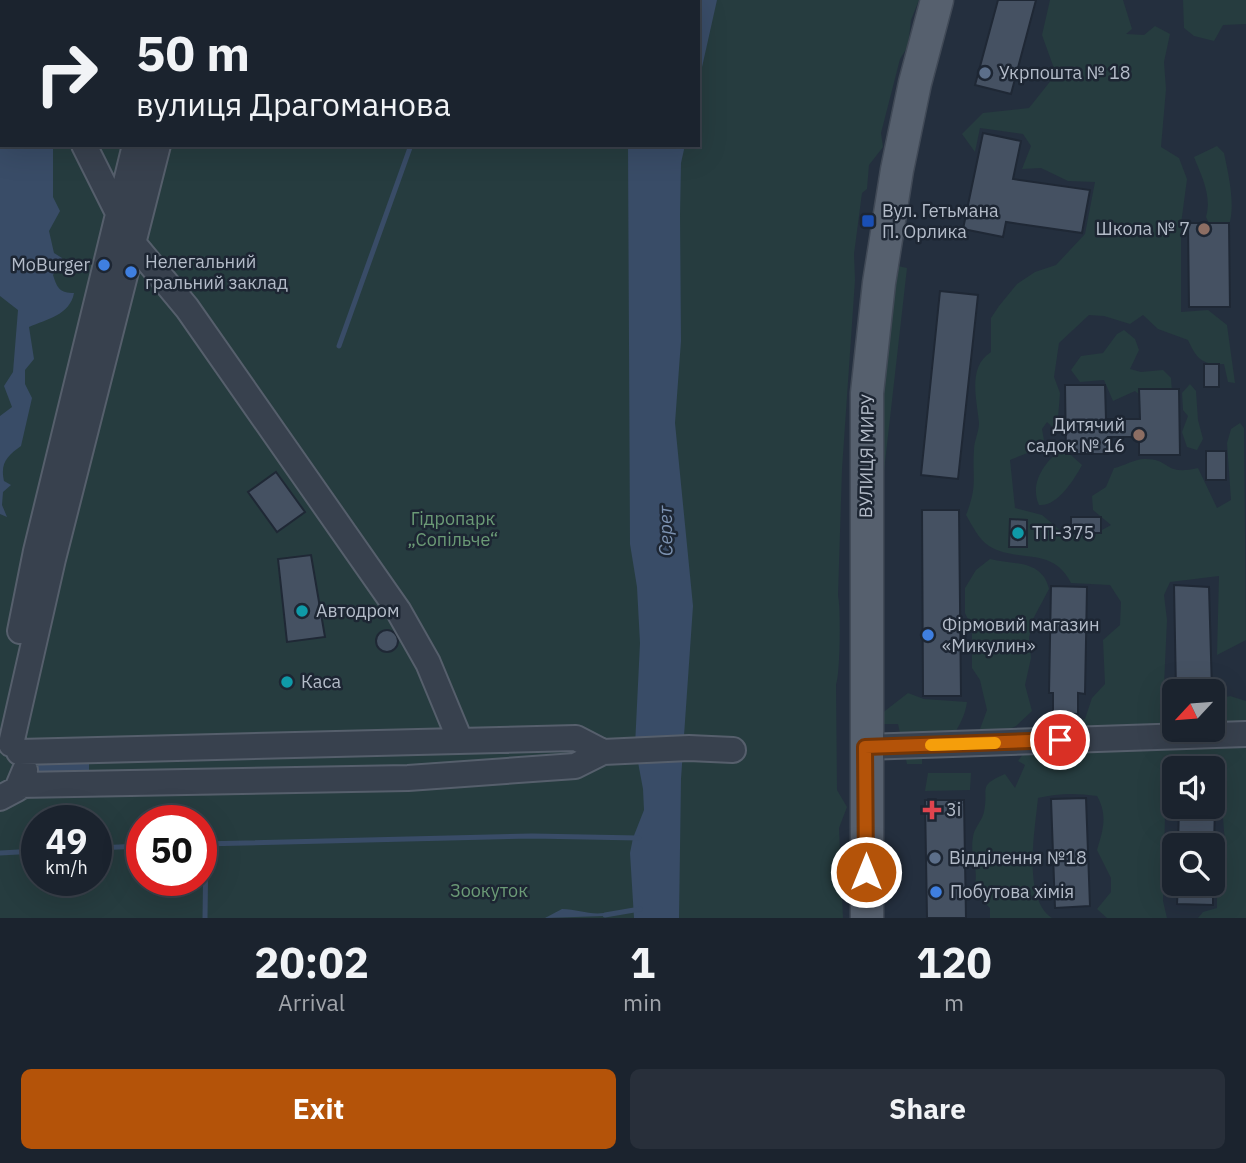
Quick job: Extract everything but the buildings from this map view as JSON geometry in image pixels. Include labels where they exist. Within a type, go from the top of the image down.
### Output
[{"type":"main road","name":"ВУЛИЦЯ МИРУ","points":[[867,918],[867,393],[879,283],[897,170],[907,118],[937,0]]},
{"type":"street","points":[[85,147],[134,243],[187,308],[398,610],[428,663],[460,740]]},
{"type":"street","points":[[109,300],[118,212],[134,147]]},
{"type":"street","points":[[10,792],[24,764],[8,739],[43,566],[109,300],[134,243],[158,147]]},
{"type":"street","points":[[865,747],[1246,734]]},
{"type":"street","points":[[8,739],[107,748],[576,737],[603,752]]},
{"type":"street","points":[[533,739],[534,771]]},
{"type":"street","points":[[408,778],[409,742]]},
{"type":"street","points":[[318,745],[318,779]]},
{"type":"street","points":[[201,781],[202,747]]},
{"type":"street","points":[[107,748],[107,783]]},
{"type":"street","points":[[10,792],[107,783],[408,778],[534,771],[575,766],[603,752],[689,748],[733,750]]},
{"type":"green space","name":"Гідропарк „Сопільче“","points":[[700,0],[919,0],[911,20],[908,46],[900,59],[881,133],[883,147],[869,165],[867,189],[862,193],[854,254],[855,280],[842,469],[838,596],[840,641],[836,684],[837,790],[847,807],[839,828],[843,918],[0,918],[0,147],[700,147]]},
{"type":"green space","points":[[1050,0],[1123,0],[1132,29],[1126,34],[1144,35],[1155,26],[1170,34],[1164,62],[1166,89],[1161,147],[1179,158],[1187,179],[1181,224],[1181,312],[1208,310],[1227,325],[1235,383],[1228,382],[1224,364],[1202,360],[1188,340],[1158,329],[1143,315],[1130,324],[1104,316],[1089,315],[1059,343],[1054,377],[1060,393],[1057,431],[1047,422],[1042,429],[1045,446],[1010,460],[1015,508],[1042,515],[1066,535],[1093,535],[1111,525],[1093,510],[1092,496],[1106,487],[1114,468],[1146,459],[1173,469],[1198,468],[1217,508],[1231,500],[1227,443],[1231,429],[1240,423],[1244,428],[1246,640],[1217,655],[1219,576],[1170,582],[1164,595],[1167,620],[1164,679],[1162,679],[1162,742],[1225,742],[1225,697],[1246,701],[1246,918],[1198,918],[1203,912],[1217,908],[1217,896],[1225,896],[1225,756],[1162,756],[1162,819],[1165,819],[1165,833],[1162,833],[1162,896],[1167,918],[1107,918],[1097,909],[1111,892],[1111,878],[1097,850],[1103,829],[1103,816],[1097,796],[1068,794],[1038,798],[1033,845],[1034,880],[1043,908],[1052,918],[990,918],[990,908],[973,892],[976,877],[972,844],[984,812],[987,785],[1005,774],[1015,788],[1025,765],[1018,761],[1028,747],[1062,722],[1085,719],[1092,698],[1105,684],[1103,640],[1120,625],[1121,602],[1110,585],[1071,583],[1063,571],[1045,559],[1012,554],[989,546],[966,515],[973,488],[974,447],[979,426],[976,375],[984,358],[991,352],[991,318],[1017,284],[1035,272],[1056,265],[1085,234],[1095,182],[1068,181],[1041,168],[1022,169],[1031,146],[1023,134],[980,128],[975,152],[962,134],[983,113],[1029,108],[1056,74],[1042,35]]},
{"type":"green space","points":[[1183,0],[1246,0],[1246,24],[1223,25],[1214,41],[1194,36],[1184,28]]},
{"type":"green space","points":[[1217,146],[1224,153],[1232,206],[1225,234],[1213,231],[1206,217],[1207,194],[1194,157]]},
{"type":"green space","points":[[898,266],[907,268],[883,480],[879,478],[880,413]]},
{"type":"green space","points":[[1124,330],[1135,339],[1139,350],[1130,369],[1141,372],[1163,370],[1171,378],[1172,393],[1141,396],[1135,391],[1113,401],[1104,380],[1080,382],[1071,370],[1081,356],[1103,353],[1117,334]]},
{"type":"green space","points":[[1190,384],[1196,391],[1198,420],[1203,439],[1197,450],[1187,447],[1182,432],[1188,416],[1183,410],[1182,393]]},
{"type":"green space","points":[[1063,448],[1082,465],[1070,485],[1058,497],[1052,502],[1039,505],[1036,489],[1040,473],[1050,459]]},
{"type":"green space","points":[[990,559],[1033,568],[1040,572],[1049,589],[1033,619],[1029,638],[1031,658],[1025,685],[1032,711],[1016,726],[994,736],[980,729],[987,710],[980,680],[972,668],[972,628],[965,613],[965,588],[976,570]]},
{"type":"green space","points":[[908,693],[924,699],[967,702],[958,728],[946,744],[922,758],[922,764],[907,764],[898,724],[882,724],[881,714]]},
{"type":"green space","points":[[928,773],[971,773],[970,790],[925,791]]},
{"type":"water","points":[[700,0],[717,0],[700,76]]},
{"type":"water","points":[[0,147],[53,147],[53,197],[60,211],[49,231],[54,253],[62,258],[53,275],[60,289],[74,293],[63,311],[29,327],[34,359],[25,370],[25,384],[32,398],[21,446],[8,457],[4,465],[4,481],[11,485],[3,492],[2,505],[7,517],[0,514],[0,416],[12,407],[4,386],[13,372],[18,310],[0,296]]},
{"type":"water","name":"Серет","points":[[628,147],[685,147],[681,163],[680,215],[681,341],[675,423],[693,606],[681,779],[679,918],[634,918],[630,853],[644,810],[635,746],[640,643],[637,587],[630,544]]},
{"type":"water","points":[[89,759],[89,772],[38,774],[38,760]]},
{"type":"water","points":[[562,909],[604,913],[605,916],[545,918]]},
{"type":"waterway","points":[[339,346],[410,147]]},
{"type":"waterway","points":[[217,844],[532,836],[639,838]]},
{"type":"waterway","points":[[112,847],[126,847]]},
{"type":"waterway","points":[[0,853],[21,852]]},
{"type":"waterway","points":[[205,896],[205,918]]},
{"type":"waterway","points":[[605,915],[640,909]]},
{"type":"slow traffic","points":[[931,745],[995,743]]},
{"type":"place","name":"Укрпошта № 18","points":[[985,73]]},
{"type":"place","name":"Вул. Гетьмана П. Орлика","points":[[868,221]]},
{"type":"place","name":"Школа № 7","points":[[1204,229]]},
{"type":"place","name":"MoBurger","points":[[104,265]]},
{"type":"place","name":"Нелегальний гральний заклад","points":[[131,272]]},
{"type":"place","name":"Дитячий садок № 16","points":[[1139,435]]},
{"type":"place","name":"ТП-375","points":[[1018,533]]},
{"type":"place","name":"Автодром","points":[[302,611]]},
{"type":"place","name":"Фірмовий магазин «Микулин»","points":[[928,635]]},
{"type":"place","name":"Каса","points":[[287,682]]},
{"type":"place","name":"3і","points":[[932,810]]},
{"type":"place","name":"Відділення №18","points":[[935,858]]},
{"type":"place","name":"Побутова хімія","points":[[936,892]]},
{"type":"route","points":[[866,872],[865,747],[1060,740]]},
{"type":"park label","name":"Зоокуток","points":[[489,891]]}]
